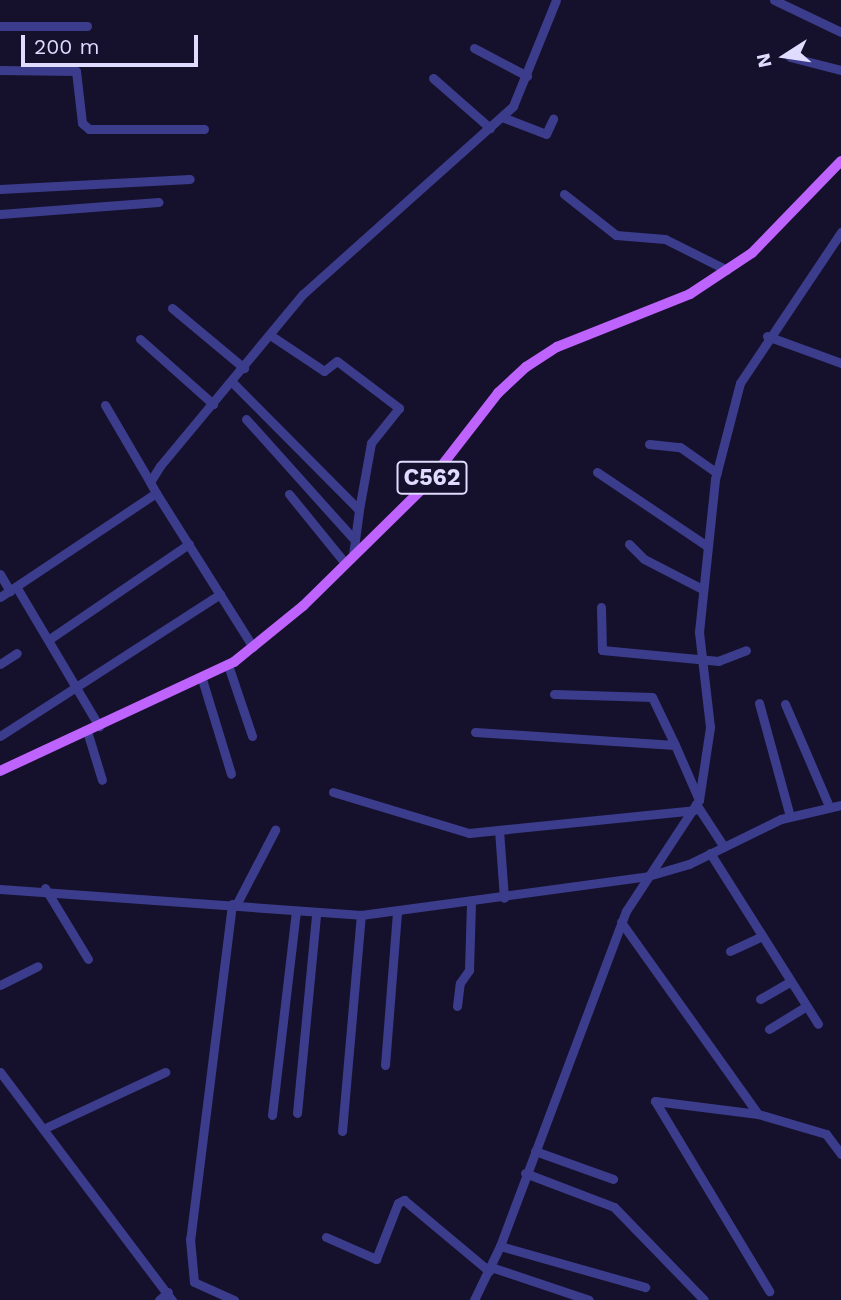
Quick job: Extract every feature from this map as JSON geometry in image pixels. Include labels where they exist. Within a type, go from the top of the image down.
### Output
[{"type":"main road","name":"C562","points":[[0,771],[202,679],[253,647],[429,482],[498,393],[526,367],[557,347],[657,311],[727,270],[752,253],[841,161]]},
{"type":"street","points":[[150,482],[314,282],[502,117],[527,76],[556,0]]},
{"type":"street","points":[[774,0],[841,32]]},
{"type":"street","points":[[0,26],[87,26]]},
{"type":"street","points":[[474,48],[527,76]]},
{"type":"street","points":[[790,57],[841,70]]},
{"type":"street","points":[[0,71],[76,71],[82,123],[89,129],[204,129]]},
{"type":"street","points":[[433,78],[490,128]]},
{"type":"street","points":[[502,117],[546,134],[553,118]]},
{"type":"street","points":[[0,190],[190,179]]},
{"type":"street","points":[[564,194],[617,235],[665,239],[727,270]]},
{"type":"street","points":[[0,214],[159,202]]},
{"type":"street","points":[[474,1300],[500,1246],[525,1173],[621,922],[696,805],[710,727],[699,658],[702,589],[717,473],[740,383],[767,336],[837,251],[841,232]]},
{"type":"street","points":[[172,309],[244,368]]},
{"type":"street","points":[[271,335],[324,371],[337,361],[400,408],[371,443],[349,559]]},
{"type":"street","points":[[767,336],[841,363]]},
{"type":"street","points":[[140,339],[213,404]]},
{"type":"street","points":[[232,382],[359,510]]},
{"type":"street","points":[[105,405],[253,647]]},
{"type":"street","points":[[246,419],[352,537]]},
{"type":"street","points":[[649,444],[680,447],[717,473]]},
{"type":"street","points":[[597,472],[707,546]]},
{"type":"street","points":[[0,597],[156,492]]},
{"type":"street","points":[[289,494],[349,559]]},
{"type":"street","points":[[51,638],[189,544]]},
{"type":"street","points":[[629,544],[644,559],[702,589]]},
{"type":"street","points":[[0,574],[51,638],[99,726]]},
{"type":"street","points":[[0,736],[77,686],[88,684],[220,594]]},
{"type":"street","points":[[601,607],[602,650],[718,661],[746,650]]},
{"type":"street","points":[[0,664],[17,653]]},
{"type":"street","points":[[228,665],[252,736]]},
{"type":"street","points":[[202,679],[230,774]]},
{"type":"street","points":[[554,694],[654,698],[675,745],[696,805],[724,847]]},
{"type":"street","points":[[759,703],[790,816]]},
{"type":"street","points":[[785,704],[830,806]]},
{"type":"street","points":[[87,731],[102,780]]},
{"type":"street","points":[[475,732],[675,745]]},
{"type":"street","points":[[333,792],[469,834],[696,805]]},
{"type":"street","points":[[0,889],[45,888],[234,904],[316,914],[361,915],[503,898],[649,876],[710,853],[790,816],[841,805]]},
{"type":"street","points":[[234,1300],[194,1282],[190,1239],[234,904],[275,830]]},
{"type":"street","points":[[499,830],[503,898]]},
{"type":"street","points":[[710,853],[788,983],[818,1024]]},
{"type":"street","points":[[45,888],[88,959]]},
{"type":"street","points":[[457,1006],[460,983],[469,970],[471,902]]},
{"type":"street","points":[[385,1065],[397,911]]},
{"type":"street","points":[[272,1115],[296,912]]},
{"type":"street","points":[[297,1113],[316,914]]},
{"type":"street","points":[[342,1130],[361,915]]},
{"type":"street","points":[[621,922],[758,1114]]},
{"type":"street","points":[[730,951],[761,937]]},
{"type":"street","points":[[0,985],[38,966]]},
{"type":"street","points":[[760,999],[788,983]]},
{"type":"street","points":[[769,1029],[804,1007]]},
{"type":"street","points":[[0,1072],[170,1296],[159,1300]]},
{"type":"street","points":[[43,1129],[165,1072]]},
{"type":"street","points":[[769,1291],[654,1102],[758,1114],[827,1134],[841,1154]]},
{"type":"street","points":[[535,1151],[613,1179]]},
{"type":"street","points":[[525,1173],[614,1207],[704,1300]]},
{"type":"street","points":[[326,1237],[376,1259],[398,1203],[404,1200],[490,1269],[589,1300]]},
{"type":"street","points":[[500,1246],[645,1287]]}]
